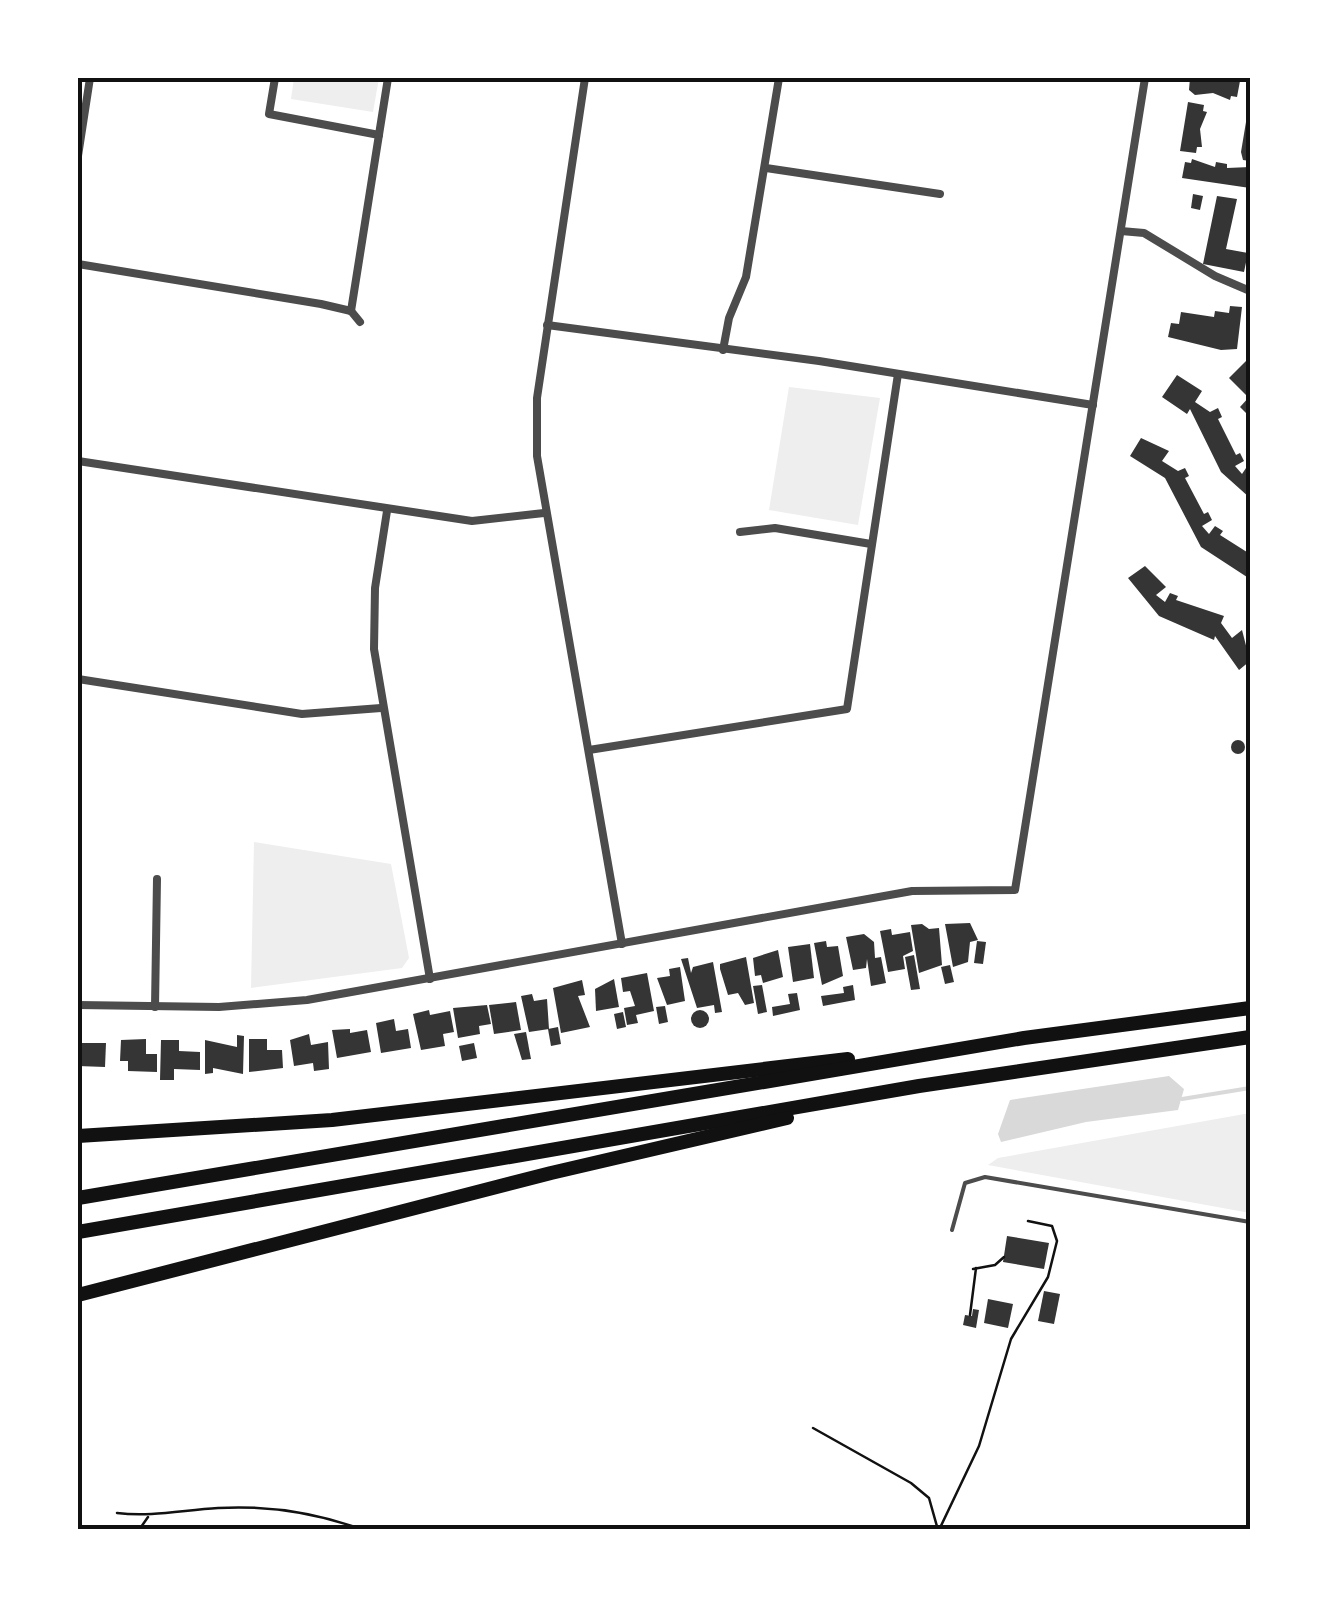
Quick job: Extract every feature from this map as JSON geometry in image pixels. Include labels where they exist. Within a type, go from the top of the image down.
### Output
[{"type":"highway","points":[[78,1136],[332,1120],[1250,1008]]},
{"type":"highway","points":[[78,1232],[919,1086],[1250,1036]]},
{"type":"highway","points":[[78,1198],[1024,1038]]},
{"type":"highway","points":[[78,1295],[551,1172],[919,1086]]},
{"type":"street","points":[[78,156],[90,78]]},
{"type":"street","points":[[276,78],[269,114],[379,135]]},
{"type":"street","points":[[350,311],[388,78]]},
{"type":"street","points":[[586,78],[547,325],[536,427],[544,513],[622,944]]},
{"type":"street","points":[[723,350],[729,318],[746,276],[779,78]]},
{"type":"street","points":[[78,1005],[155,1007],[293,1002],[912,891],[1015,890],[1145,78]]},
{"type":"street","points":[[766,168],[940,194]]},
{"type":"street","points":[[1120,231],[1144,233],[1215,276],[1250,291]]},
{"type":"street","points":[[78,264],[350,311],[360,322]]},
{"type":"street","points":[[547,325],[1092,405]]},
{"type":"street","points":[[589,750],[846,709],[898,374]]},
{"type":"street","points":[[78,461],[472,521],[544,513]]},
{"type":"street","points":[[387,511],[374,588],[374,650],[430,979]]},
{"type":"street","points":[[740,532],[775,528],[871,544]]},
{"type":"street","points":[[78,679],[302,714],[381,708]]},
{"type":"street","points":[[155,1007],[157,879]]},
{"type":"lane","points":[[952,1230],[965,1183],[985,1177],[1250,1222]]},
{"type":"path","points":[[938,1530],[979,1446],[1011,1339],[1056,1256],[1052,1226],[1028,1221]]},
{"type":"path","points":[[970,1315],[975,1268],[995,1265],[1004,1256]]},
{"type":"path","points":[[813,1428],[911,1483],[928,1498],[938,1530]]},
{"type":"path","points":[[117,1513],[149,1516],[222,1507],[314,1512],[364,1530]]},
{"type":"path","points":[[138,1530],[149,1516]]},
{"type":"shaded area","points":[[294,78],[379,78],[373,112],[291,99]]},
{"type":"shaded area","points":[[789,387],[880,398],[858,525],[769,510]]},
{"type":"shaded area","points":[[254,842],[391,864],[409,958],[402,968],[251,988]]},
{"type":"shaded area","points":[[1169,1076],[1184,1089],[1178,1110],[1086,1122],[1001,1142],[998,1134],[1010,1100]]},
{"type":"shaded area","points":[[1250,1113],[1250,1213],[988,1165],[998,1158]]},
{"type":"building","points":[[1190,78],[1240,81],[1237,97],[1231,96],[1230,100],[1213,93],[1195,95],[1189,90]]},
{"type":"building","points":[[1188,102],[1204,105],[1203,111],[1207,112],[1200,129],[1202,147],[1197,147],[1196,153],[1180,151]]},
{"type":"building","points":[[1247,116],[1250,161],[1243,160],[1241,152]]},
{"type":"building","points":[[1192,159],[1215,167],[1216,162],[1227,164],[1227,168],[1250,167],[1250,188],[1182,178],[1185,162],[1191,163]]},
{"type":"building","points":[[1193,194],[1203,196],[1200,210],[1191,208]]},
{"type":"building","points":[[1217,196],[1237,199],[1226,249],[1248,253],[1244,272],[1203,264]]},
{"type":"building","points":[[1230,306],[1242,307],[1237,349],[1221,350],[1168,337],[1171,323],[1179,324],[1181,312],[1214,317],[1215,311],[1229,313]]},
{"type":"building","points":[[1250,357],[1250,391],[1246,395],[1229,378]]},
{"type":"building","points":[[1177,375],[1202,391],[1195,402],[1210,412],[1218,408],[1222,417],[1218,419],[1236,455],[1240,453],[1244,461],[1235,466],[1242,474],[1250,462],[1250,498],[1221,472],[1190,409],[1187,414],[1162,397]]},
{"type":"building","points":[[1250,396],[1250,417],[1240,407]]},
{"type":"building","points":[[1141,438],[1169,451],[1162,461],[1178,471],[1185,468],[1189,476],[1185,478],[1204,514],[1208,512],[1212,520],[1202,526],[1209,534],[1215,526],[1223,531],[1220,535],[1250,554],[1250,579],[1201,547],[1165,478],[1130,456]]},
{"type":"building","points":[[1145,566],[1166,587],[1156,595],[1165,602],[1170,593],[1178,596],[1176,600],[1224,616],[1221,623],[1232,638],[1242,630],[1250,661],[1239,670],[1215,636],[1214,640],[1159,616],[1128,578]]},
{"type":"building","points":[[1238,740],[1245,747],[1238,754],[1231,747]]},
{"type":"building","points":[[970,923],[978,940],[970,942],[968,962],[953,967],[945,924]]},
{"type":"building","points":[[922,924],[929,929],[939,928],[942,965],[919,973],[911,925]]},
{"type":"building","points":[[891,929],[892,935],[910,932],[913,951],[903,956],[905,969],[888,972],[880,931]]},
{"type":"building","points":[[864,934],[874,942],[875,958],[881,957],[886,983],[871,986],[867,959],[866,968],[853,970],[846,937]]},
{"type":"building","points":[[826,941],[827,947],[838,946],[843,976],[822,985],[814,943]]},
{"type":"building","points":[[977,941],[986,942],[983,964],[974,963]]},
{"type":"building","points":[[810,944],[814,978],[793,982],[788,947]]},
{"type":"building","points":[[778,950],[783,977],[763,983],[761,975],[755,976],[753,958]]},
{"type":"building","points":[[914,955],[920,989],[911,990],[905,957]]},
{"type":"building","points":[[746,957],[754,1003],[745,1005],[738,993],[728,995],[720,964]]},
{"type":"building","points":[[688,958],[691,973],[693,967],[713,962],[722,1012],[715,1013],[714,1005],[697,1008],[681,959]]},
{"type":"building","points":[[950,965],[954,982],[945,984],[941,967]]},
{"type":"building","points":[[680,967],[685,1001],[667,1005],[657,978],[670,976],[669,969]]},
{"type":"building","points":[[647,973],[654,1011],[636,1015],[638,1023],[627,1025],[624,1008],[635,1006],[630,991],[623,992],[621,978]]},
{"type":"building","points":[[614,979],[619,1007],[596,1011],[595,989]]},
{"type":"building","points":[[582,980],[585,995],[578,996],[590,1027],[561,1033],[553,988]]},
{"type":"building","points":[[762,985],[767,1012],[758,1014],[753,986]]},
{"type":"building","points":[[853,985],[855,1000],[823,1006],[821,996],[844,993],[843,987]]},
{"type":"building","points":[[797,993],[800,1010],[773,1016],[772,1007],[790,1004],[788,994]]},
{"type":"building","points":[[532,994],[534,1001],[547,999],[549,1029],[529,1032],[521,996]]},
{"type":"building","points":[[516,1002],[521,1030],[494,1034],[489,1005]]},
{"type":"building","points":[[487,1005],[491,1024],[479,1026],[480,1034],[458,1038],[453,1008]]},
{"type":"building","points":[[665,1006],[668,1022],[659,1024],[656,1007]]},
{"type":"building","points":[[429,1010],[430,1015],[450,1011],[454,1032],[443,1034],[445,1046],[421,1050],[413,1014]]},
{"type":"building","points":[[700,1010],[709,1019],[700,1028],[691,1019]]},
{"type":"building","points":[[623,1012],[626,1027],[617,1029],[614,1014]]},
{"type":"building","points":[[394,1019],[396,1031],[408,1029],[411,1048],[381,1053],[376,1023]]},
{"type":"building","points":[[558,1027],[561,1044],[551,1046],[548,1029]]},
{"type":"building","points":[[350,1029],[350,1033],[367,1030],[371,1052],[337,1058],[332,1030]]},
{"type":"building","points":[[526,1032],[531,1059],[522,1060],[514,1034]]},
{"type":"building","points":[[309,1034],[311,1045],[328,1042],[329,1069],[314,1071],[313,1063],[294,1066],[290,1040]]},
{"type":"building","points":[[237,1035],[244,1036],[243,1074],[213,1068],[213,1073],[205,1074],[205,1040],[237,1047]]},
{"type":"building","points":[[146,1039],[146,1054],[157,1054],[157,1072],[128,1071],[128,1061],[120,1061],[121,1040]]},
{"type":"building","points":[[249,1039],[267,1039],[267,1050],[282,1050],[283,1068],[249,1072]]},
{"type":"building","points":[[161,1040],[179,1040],[179,1051],[200,1052],[200,1070],[174,1069],[174,1080],[160,1080]]},
{"type":"building","points":[[78,1043],[106,1043],[105,1067],[78,1066]]},
{"type":"building","points":[[474,1043],[477,1058],[462,1061],[459,1046]]},
{"type":"building","points":[[1007,1236],[1049,1243],[1044,1269],[1003,1262]]},
{"type":"building","points":[[1044,1291],[1060,1294],[1054,1324],[1038,1321]]},
{"type":"building","points":[[988,1299],[1013,1304],[1008,1328],[984,1323]]},
{"type":"building","points":[[973,1309],[979,1310],[976,1328],[963,1325],[965,1315],[972,1316]]},
{"type":"waterway","points":[[1182,1099],[1250,1088]]}]
